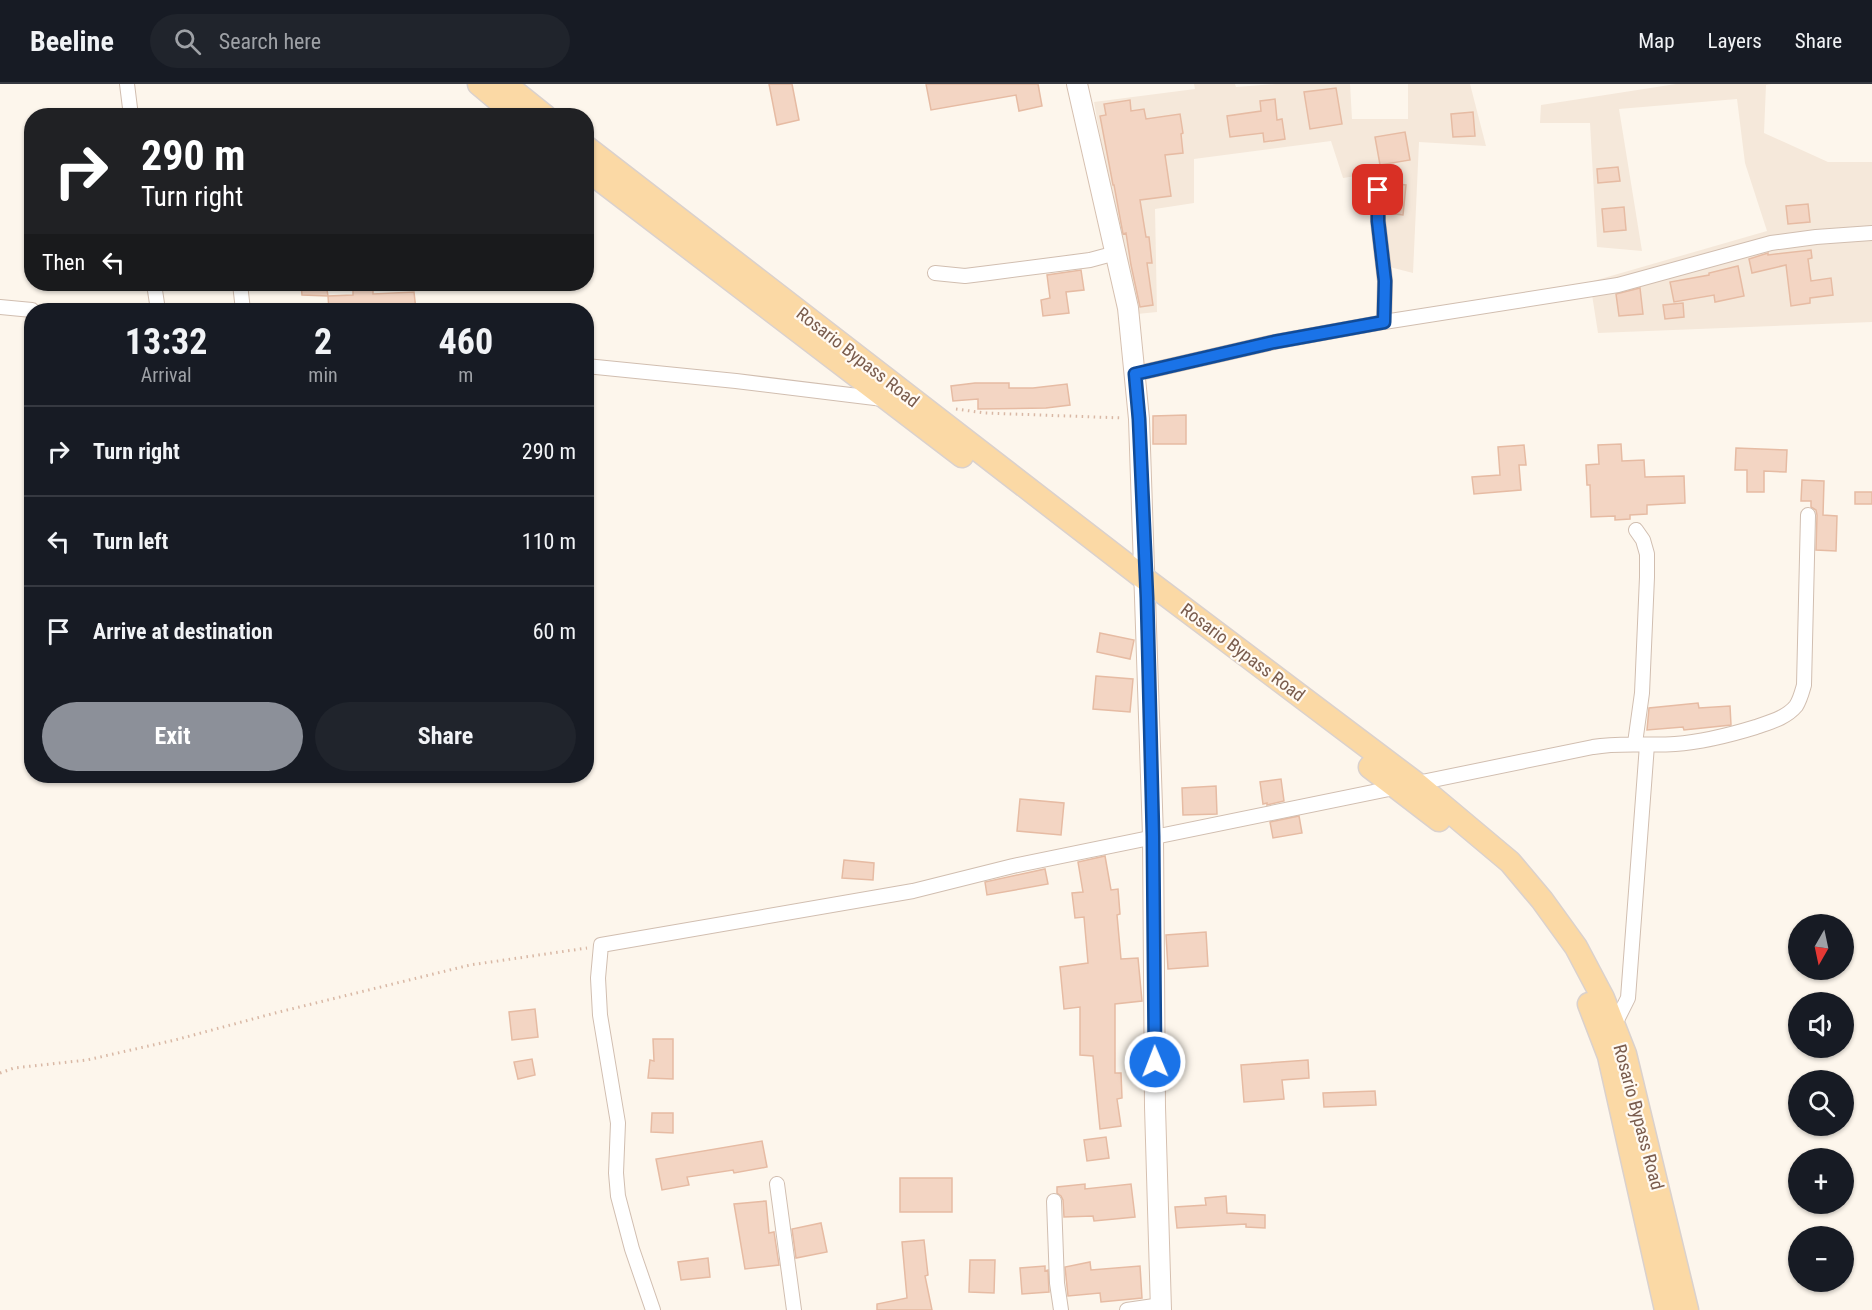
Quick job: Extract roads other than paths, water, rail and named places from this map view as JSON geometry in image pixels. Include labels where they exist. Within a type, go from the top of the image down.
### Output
[{"type":"main road","points":[[479,84],[508,108]]},
{"type":"main road","points":[[505,84],[535,108]]},
{"type":"main road","name":"Rosario Bypass Road","points":[[594,153],[1146,588],[1510,862],[1542,900],[1576,947],[1603,998],[1625,1054],[1688,1310]]},
{"type":"main road","name":"Rosario Bypass Road","points":[[594,175],[887,399],[1146,588]]},
{"type":"main road","name":"Rosario Bypass Road","points":[[1407,786],[1504,878],[1535,912],[1572,970],[1590,1006],[1609,1056],[1666,1310]]},
{"type":"street","points":[[127,84],[130,108]]},
{"type":"street","points":[[1077,84],[1128,308],[1139,419],[1146,588],[1153,836],[1155,1107],[1161,1308],[1127,1310]]},
{"type":"street","points":[[1378,174],[1378,221],[1385,281],[1384,322]]},
{"type":"street","points":[[1135,374],[1274,342],[1618,285],[1771,243],[1872,233]]},
{"type":"street","points":[[935,273],[965,276],[1090,260],[1116,253]]},
{"type":"street","points":[[0,308],[24,310]]},
{"type":"street","points":[[594,367],[887,399]]},
{"type":"street","points":[[653,1310],[632,1249],[618,1196],[616,1173],[618,1123],[600,1014],[598,978],[601,945],[882,897],[1153,836],[1613,743],[1695,741],[1737,733],[1775,721],[1797,705],[1804,685],[1808,515]]},
{"type":"street","points":[[1614,1026],[1628,998],[1641,744],[1647,554],[1643,540],[1636,530]]},
{"type":"street","points":[[777,1184],[794,1310]]},
{"type":"street","points":[[1054,1201],[1057,1283],[1061,1310]]}]
